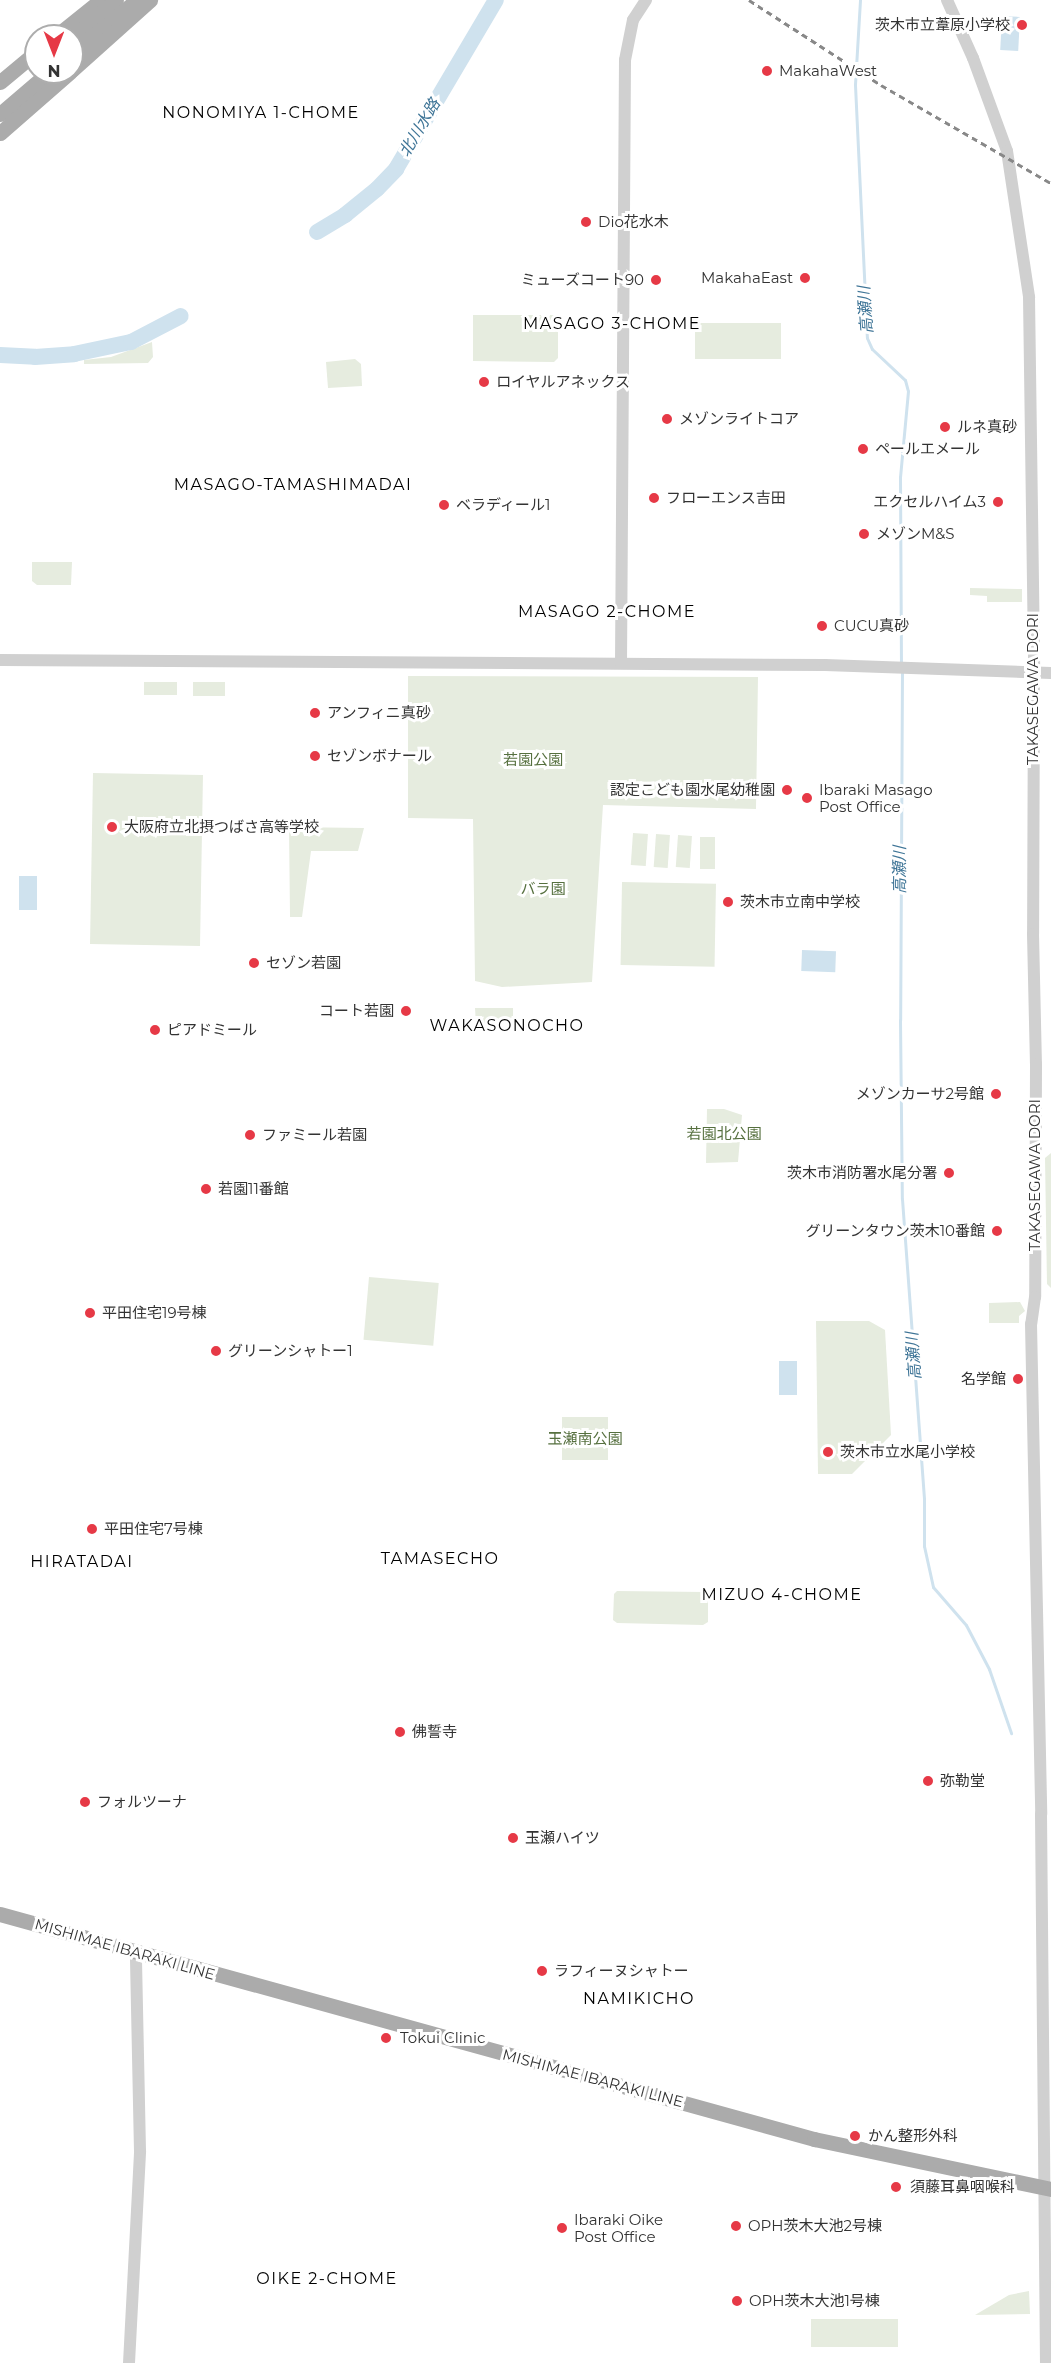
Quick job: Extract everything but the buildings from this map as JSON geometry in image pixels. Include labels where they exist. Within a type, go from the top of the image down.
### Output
[{"type":"main road","points":[[71,24],[101,0]]},
{"type":"main road","points":[[84,28],[116,0]]},
{"type":"main road","points":[[84,43],[137,0]]},
{"type":"main road","points":[[84,59],[150,0]]},
{"type":"main road","points":[[0,82],[24,62]]},
{"type":"main road","points":[[0,100],[25,84]]},
{"type":"main road","points":[[0,114],[31,84]]},
{"type":"main road","points":[[0,133],[56,84]]},
{"type":"main road","name":"MISHIMAE IBARAKI LINE","points":[[0,1914],[814,2139],[1047,2188]]},
{"type":"street","points":[[621,663],[626,60],[633,20],[646,0]]},
{"type":"street","name":"TAKASEGAWA DORI","points":[[947,0],[973,58],[1007,151],[1029,297],[1034,673],[1032,934],[1036,1064],[1035,1297],[1031,1324],[1047,2188],[1046,2363]]},
{"type":"street","points":[[0,660],[621,663],[894,667],[911,670],[1051,673]]},
{"type":"street","points":[[129,2363],[140,2151],[136,1953]]},
{"type":"green space","points":[[473,315],[554,315],[558,319],[558,358],[554,362],[473,361]]},
{"type":"green space","points":[[695,323],[781,323],[781,359],[695,359]]},
{"type":"green space","points":[[152,342],[153,357],[148,363],[84,364],[84,360],[111,357]]},
{"type":"green space","points":[[355,359],[361,364],[362,386],[328,388],[326,362]]},
{"type":"green space","points":[[32,562],[72,562],[71,585],[37,585],[32,581]]},
{"type":"green space","points":[[970,588],[1022,589],[1022,602],[987,602],[987,596],[970,595]]},
{"type":"green space","name":"若園公園","points":[[408,676],[758,677],[756,809],[603,805],[592,982],[502,987],[475,981],[473,819],[408,818]]},
{"type":"green space","points":[[144,682],[177,682],[177,695],[144,695]]},
{"type":"green space","points":[[193,682],[225,682],[225,696],[193,696]]},
{"type":"green space","points":[[93,773],[203,775],[200,946],[90,944]]},
{"type":"green space","points":[[289,827],[364,828],[358,851],[311,851],[302,917],[290,917]]},
{"type":"green space","points":[[633,833],[648,834],[646,866],[631,865]]},
{"type":"green space","points":[[656,834],[670,835],[668,868],[654,867]]},
{"type":"green space","points":[[678,835],[692,836],[690,868],[676,867]]},
{"type":"green space","points":[[700,837],[715,837],[715,869],[700,869]]},
{"type":"green space","points":[[622,882],[716,884],[715,967],[621,965]]},
{"type":"green space","points":[[475,1008],[513,1008],[513,1022],[476,1025]]},
{"type":"green space","name":"若園北公園","points":[[707,1109],[724,1109],[742,1115],[738,1162],[706,1163]]},
{"type":"green space","points":[[1051,1153],[1051,1288],[1047,1284],[1045,1158]]},
{"type":"green space","points":[[369,1277],[439,1283],[433,1346],[364,1340]]},
{"type":"green space","points":[[1020,1302],[1025,1311],[1019,1316],[1019,1323],[989,1323],[989,1303]]},
{"type":"green space","points":[[816,1321],[869,1321],[885,1330],[891,1435],[852,1474],[818,1474]]},
{"type":"green space","name":"玉瀬南公園","points":[[562,1417],[608,1417],[608,1460],[562,1460]]},
{"type":"green space","points":[[617,1591],[704,1592],[708,1595],[708,1622],[703,1625],[617,1623],[613,1620],[614,1594]]},
{"type":"green space","points":[[1029,2291],[1030,2314],[975,2315],[1009,2295]]},
{"type":"green space","points":[[811,2319],[898,2319],[898,2347],[811,2347]]},
{"type":"water","points":[[1002,16],[1020,17],[1018,51],[1000,50]]},
{"type":"water","points":[[19,876],[37,876],[37,910],[19,910]]},
{"type":"water","points":[[802,950],[836,951],[835,972],[801,971]]},
{"type":"water","points":[[779,1361],[797,1361],[797,1395],[779,1395]]},
{"type":"waterway","name":"北川水路","points":[[317,232],[345,215],[377,189],[396,169],[496,0]]},
{"type":"waterway","name":"高瀬川","points":[[860,0],[855,85],[867,338],[872,349],[905,380],[908,391],[900,477],[901,663]]},
{"type":"waterway","name":"北川水路","points":[[0,355],[35,357],[74,354],[131,342],[181,316]]},
{"type":"waterway","name":"高瀬川","points":[[902,670],[900,1020],[902,1199],[924,1499],[924,1546],[933,1587],[966,1625],[989,1669],[1011,1733]]},
{"type":"railway","points":[[749,0],[881,85],[1051,183]]},
{"type":"place","name":"茨木市立葦原小学校","points":[[1022,25]]},
{"type":"place","name":"MakahaWest","points":[[767,71]]},
{"type":"place","name":"Dio花水木","points":[[586,222]]},
{"type":"place","name":"MakahaEast","points":[[805,278]]},
{"type":"place","name":"ミューズコート90","points":[[656,280]]},
{"type":"place","name":"ロイヤルアネックス","points":[[484,382]]},
{"type":"place","name":"メゾンライトコア","points":[[667,419]]},
{"type":"place","name":"ルネ真砂","points":[[945,427]]},
{"type":"place","name":"ペールエメール","points":[[863,449]]},
{"type":"place","name":"フローエンス吉田","points":[[654,498]]},
{"type":"place","name":"エクセルハイム3","points":[[998,502]]},
{"type":"place","name":"ベラディール1","points":[[444,505]]},
{"type":"place","name":"メゾンM&S","points":[[864,534]]},
{"type":"place","name":"CUCU真砂","points":[[822,626]]},
{"type":"place","name":"アンフィニ真砂","points":[[315,713]]},
{"type":"place","name":"セゾンボナール","points":[[315,756]]},
{"type":"place","name":"認定こども園水尾幼稚園","points":[[787,790]]},
{"type":"place","name":"Ibaraki Masago Post Office","points":[[807,798]]},
{"type":"place","name":"大阪府立北摂つばさ高等学校","points":[[112,827]]},
{"type":"place","name":"茨木市立南中学校","points":[[728,902]]},
{"type":"place","name":"セゾン若園","points":[[254,963]]},
{"type":"place","name":"コート若園","points":[[406,1011]]},
{"type":"place","name":"ピアドミール","points":[[155,1030]]},
{"type":"place","name":"メゾンカーサ2号館","points":[[996,1094]]},
{"type":"place","name":"ファミール若園","points":[[250,1135]]},
{"type":"place","name":"茨木市消防署水尾分署","points":[[949,1173]]},
{"type":"place","name":"若園11番館","points":[[206,1189]]},
{"type":"place","name":"グリーンタウン茨木10番館","points":[[997,1231]]},
{"type":"place","name":"平田住宅19号棟","points":[[90,1313]]},
{"type":"place","name":"グリーンシャトー1","points":[[216,1351]]},
{"type":"place","name":"名学館","points":[[1018,1379]]},
{"type":"place","name":"茨木市立水尾小学校","points":[[828,1452]]},
{"type":"place","name":"平田住宅7号棟","points":[[92,1529]]},
{"type":"place","name":"佛誓寺","points":[[400,1732]]},
{"type":"place","name":"弥勒堂","points":[[928,1781]]},
{"type":"place","name":"フォルツーナ","points":[[85,1802]]},
{"type":"place","name":"玉瀬ハイツ","points":[[513,1838]]},
{"type":"place","name":"ラフィーヌシャトー","points":[[542,1971]]},
{"type":"place","name":"Tokui Clinic","points":[[386,2038]]},
{"type":"place","name":"かん整形外科","points":[[855,2136]]},
{"type":"place","name":"須藤耳鼻咽喉科","points":[[896,2187]]},
{"type":"place","name":"OPH茨木大池2号棟","points":[[736,2226]]},
{"type":"place","name":"Ibaraki Oike Post Office","points":[[562,2228]]},
{"type":"place","name":"OPH茨木大池1号棟","points":[[737,2301]]},
{"type":"district","name":"NONOMIYA 1-CHOME","points":[[261,113]]},
{"type":"district","name":"MASAGO 3-CHOME","points":[[612,324]]},
{"type":"district","name":"MASAGO-TAMASHIMADAI","points":[[293,485]]},
{"type":"district","name":"MASAGO 2-CHOME","points":[[607,612]]},
{"type":"district","name":"WAKASONOCHO","points":[[507,1026]]},
{"type":"district","name":"TAMASECHO","points":[[440,1559]]},
{"type":"district","name":"HIRATADAI","points":[[82,1562]]},
{"type":"district","name":"MIZUO 4-CHOME","points":[[782,1595]]},
{"type":"district","name":"NAMIKICHO","points":[[639,1999]]},
{"type":"district","name":"OIKE 2-CHOME","points":[[327,2279]]},
{"type":"park label","name":"バラ園","points":[[543,889]]}]
